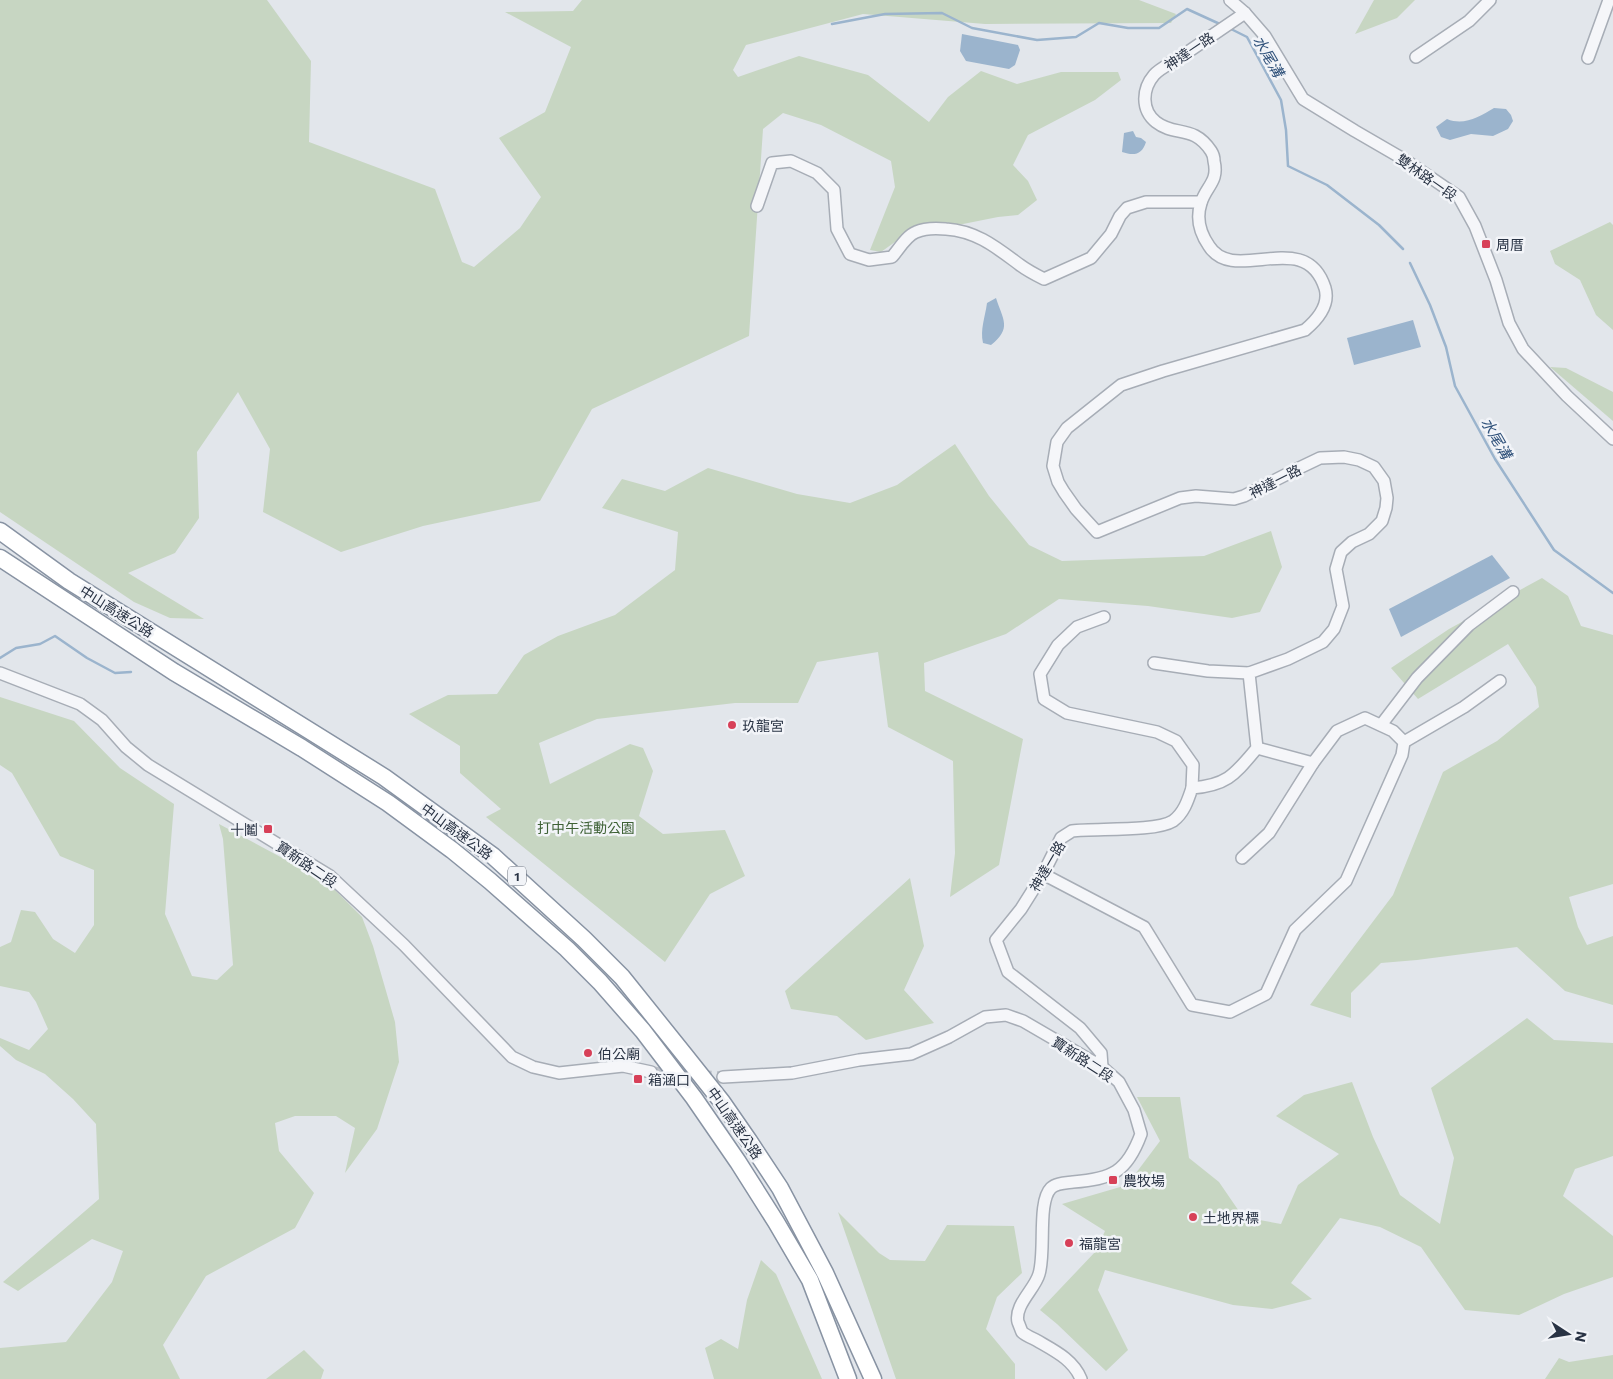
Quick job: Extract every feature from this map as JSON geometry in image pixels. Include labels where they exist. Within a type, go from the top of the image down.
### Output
[{"type":"highway","name":"中山高速公路","points":[[0,531],[69,581],[384,777],[493,856],[584,939],[622,977],[683,1052],[722,1102],[780,1188],[825,1273],[873,1379]]},
{"type":"highway","name":"中山高速公路","points":[[0,558],[174,672],[302,748],[388,803],[452,850],[567,949],[600,982],[643,1031],[694,1098],[738,1162],[810,1280],[848,1379]]},
{"type":"street","name":"雙林路一段","points":[[1230,0],[1265,36],[1303,99],[1405,160],[1459,197],[1475,226],[1496,280],[1509,323],[1523,349],[1567,396],[1613,439]]},
{"type":"street","points":[[1416,56],[1469,21],[1490,0]]},
{"type":"street","points":[[1588,58],[1609,0]]},
{"type":"street","name":"神達一路","points":[[1244,13],[1154,75],[1144,95],[1146,109],[1155,121],[1163,126],[1191,133],[1203,140],[1213,153],[1216,171],[1213,181],[1201,202],[1199,217],[1201,232],[1210,248],[1223,258],[1233,260],[1289,257],[1302,260],[1315,269],[1323,282],[1326,291],[1322,312],[1315,322],[1305,330],[1121,385],[1068,428],[1057,442],[1052,466],[1064,492],[1076,509],[1097,532],[1180,498],[1196,496],[1234,499],[1244,496],[1320,458],[1344,457],[1359,460],[1374,467],[1384,481],[1387,498],[1386,508],[1382,521],[1369,534],[1352,542],[1341,552],[1336,569],[1343,606],[1334,629],[1323,642],[1288,659],[1248,673]]},
{"type":"street","points":[[757,206],[772,163],[791,161],[817,173],[834,190],[837,229],[850,254],[869,260],[892,257],[908,237],[915,232],[934,228],[959,230],[981,238],[1044,279],[1091,258],[1111,234],[1120,216],[1127,208],[1146,202],[1201,202]]},
{"type":"street","points":[[1381,725],[1417,678],[1469,625],[1513,592]]},
{"type":"street","points":[[1104,616],[1077,627],[1058,645],[1040,674],[1044,698],[1067,713],[1157,732],[1176,742],[1193,765],[1192,788],[1221,783],[1235,774],[1256,748],[1248,673],[1208,671],[1154,663]]},
{"type":"street","name":"寶新路二段","points":[[0,673],[80,704],[102,720],[126,747],[148,765],[330,876],[404,945],[512,1057],[533,1067],[559,1073],[623,1066],[651,1072]]},
{"type":"street","points":[[1404,742],[1464,707],[1500,681]]},
{"type":"street","points":[[1242,858],[1269,833],[1312,763],[1337,731],[1365,718],[1393,730],[1404,742]]},
{"type":"street","points":[[1043,874],[1144,927],[1192,1005],[1230,1012],[1266,994],[1295,930],[1346,881],[1402,755],[1404,742]]},
{"type":"street","points":[[1256,748],[1312,763]]},
{"type":"street","name":"神達一路","points":[[1102,1067],[1101,1053],[1080,1028],[1008,972],[996,940],[1021,909],[1043,874],[1061,838],[1072,831],[1156,827],[1173,821],[1184,810],[1192,788]]},
{"type":"street","name":"寶新路二段","points":[[723,1078],[792,1074],[859,1060],[911,1054],[949,1037],[985,1017],[1006,1016],[1023,1021],[1102,1067],[1119,1082],[1134,1110],[1141,1134],[1130,1159],[1110,1176],[1093,1181],[1063,1183],[1051,1188],[1044,1202],[1042,1263],[1038,1278],[1020,1306],[1017,1320],[1022,1332],[1063,1356],[1078,1371],[1081,1379]]},
{"type":"green space","points":[[0,0],[267,0],[311,61],[309,142],[435,189],[462,262],[474,267],[520,228],[541,197],[499,138],[545,112],[571,47],[505,12],[573,11],[582,0],[1139,0],[1176,14],[1171,23],[985,24],[863,14],[746,45],[733,70],[738,77],[799,56],[868,75],[929,122],[948,97],[981,71],[1017,84],[1061,72],[1118,72],[1121,80],[1095,100],[1028,135],[1013,165],[1028,181],[1037,200],[1018,215],[948,227],[913,229],[881,252],[870,250],[895,187],[891,161],[821,125],[783,113],[763,129],[749,336],[592,409],[540,501],[423,526],[341,552],[263,512],[270,449],[238,392],[197,452],[199,518],[175,553],[128,573],[204,619],[170,618],[134,602],[0,512]]},
{"type":"green space","points":[[1374,0],[1415,0],[1397,18],[1355,34]]},
{"type":"green space","points":[[1610,222],[1613,225],[1613,330],[1596,315],[1580,280],[1555,264],[1550,251]]},
{"type":"green space","points":[[1550,367],[1566,368],[1613,392],[1613,421]]},
{"type":"green space","name":"打中午活動公園","points":[[955,444],[989,496],[1029,545],[1062,561],[1204,556],[1271,531],[1282,567],[1260,612],[1232,618],[1148,606],[1059,599],[1006,634],[924,663],[925,691],[1023,739],[999,865],[950,897],[955,853],[953,761],[888,727],[878,652],[817,662],[798,703],[735,703],[597,719],[539,743],[550,784],[630,744],[643,748],[653,771],[639,816],[663,834],[725,830],[745,876],[710,894],[665,962],[486,817],[501,809],[460,773],[460,746],[409,714],[448,695],[497,694],[524,655],[558,636],[615,615],[675,570],[678,532],[602,508],[622,479],[665,491],[708,468],[797,494],[850,503],[897,485]]},
{"type":"green space","points":[[1542,578],[1568,596],[1581,626],[1613,635],[1613,884],[1569,897],[1578,927],[1587,945],[1613,936],[1613,1005],[1565,991],[1517,947],[1381,963],[1351,993],[1351,1018],[1310,1005],[1393,895],[1443,772],[1497,741],[1539,707],[1536,687],[1508,644],[1418,699],[1391,668],[1449,629]]},
{"type":"green space","points":[[0,697],[74,721],[120,768],[174,804],[165,914],[192,976],[217,980],[233,965],[223,839],[219,824],[327,882],[362,917],[373,946],[395,1022],[399,1062],[377,1129],[345,1173],[355,1128],[336,1116],[295,1116],[275,1123],[279,1151],[314,1193],[295,1228],[206,1276],[163,1345],[180,1379],[0,1379],[0,1348],[66,1342],[112,1282],[123,1251],[92,1239],[18,1291],[3,1282],[99,1199],[96,1124],[73,1099],[45,1074],[16,1060],[0,1046],[0,1038],[29,1050],[48,1029],[36,1002],[29,992],[0,986],[0,947],[11,942],[21,910],[35,912],[53,939],[75,953],[94,925],[94,870],[60,856],[12,773],[0,765]]},
{"type":"green space","points":[[910,878],[924,946],[904,990],[934,1023],[866,1040],[837,1016],[791,1009],[785,991]]},
{"type":"green space","points":[[1527,1018],[1554,1040],[1613,1043],[1613,1156],[1575,1169],[1563,1196],[1613,1236],[1613,1277],[1564,1294],[1519,1315],[1465,1310],[1421,1247],[1380,1227],[1340,1218],[1291,1283],[1312,1299],[1272,1309],[1233,1305],[1105,1270],[1098,1290],[1128,1350],[1106,1371],[1040,1310],[1096,1251],[1105,1231],[1062,1204],[1127,1185],[1160,1141],[1137,1097],[1180,1097],[1189,1158],[1219,1182],[1243,1217],[1281,1224],[1298,1185],[1339,1154],[1276,1116],[1304,1095],[1352,1082],[1373,1137],[1400,1195],[1440,1224],[1454,1158],[1431,1088]]},
{"type":"green space","points":[[838,1212],[879,1253],[890,1260],[925,1261],[947,1225],[1014,1226],[1022,1273],[997,1297],[986,1329],[1015,1364],[1015,1379],[896,1379]]},
{"type":"green space","points":[[761,1260],[776,1274],[822,1379],[714,1379],[705,1348],[721,1339],[738,1349],[747,1300]]},
{"type":"green space","points":[[304,1350],[324,1370],[321,1379],[266,1379]]},
{"type":"green space","points":[[1613,1355],[1613,1379],[1545,1379],[1559,1358],[1569,1362]]},
{"type":"water","points":[[962,34],[1018,45],[1020,50],[1015,65],[1009,69],[966,61],[960,51]]},
{"type":"water","points":[[1494,108],[1506,109],[1513,121],[1508,129],[1493,136],[1471,134],[1450,140],[1441,137],[1436,127],[1447,119],[1465,121]]},
{"type":"water","points":[[1133,131],[1136,137],[1146,142],[1142,150],[1130,154],[1122,152],[1124,133]]},
{"type":"water","points":[[996,298],[1003,318],[1004,328],[1002,334],[991,345],[983,343],[982,328],[987,303]]},
{"type":"water","points":[[1413,320],[1421,347],[1354,365],[1347,338]]},
{"type":"water","points":[[1492,555],[1510,578],[1401,637],[1389,609]]},
{"type":"waterway","name":"水尾溝","points":[[832,24],[885,14],[942,13],[972,28],[1037,40],[1076,37],[1099,23],[1128,28],[1159,28],[1187,9],[1222,25]]},
{"type":"waterway","name":"水尾溝","points":[[1229,28],[1247,37],[1281,100],[1286,130],[1288,166],[1327,185],[1379,225],[1403,249]]},
{"type":"waterway","name":"水尾溝","points":[[1410,263],[1430,305],[1446,347],[1455,386],[1495,459],[1554,550],[1613,593]]},
{"type":"waterway","points":[[0,658],[16,648],[40,644],[55,636],[87,658],[115,673],[131,672]]},
{"type":"tunnel","points":[[651,1072],[723,1077]]},
{"type":"place","name":"周厝","points":[[1486,244]]},
{"type":"place","name":"玖龍宮","points":[[732,725]]},
{"type":"place","name":"十鬮","points":[[268,829]]},
{"type":"place","name":"伯公廟","points":[[588,1053]]},
{"type":"place","name":"箱涵口","points":[[638,1079]]},
{"type":"place","name":"農牧場","points":[[1113,1180]]},
{"type":"place","name":"土地界標","points":[[1193,1217]]},
{"type":"place","name":"福龍宮","points":[[1069,1243]]}]
